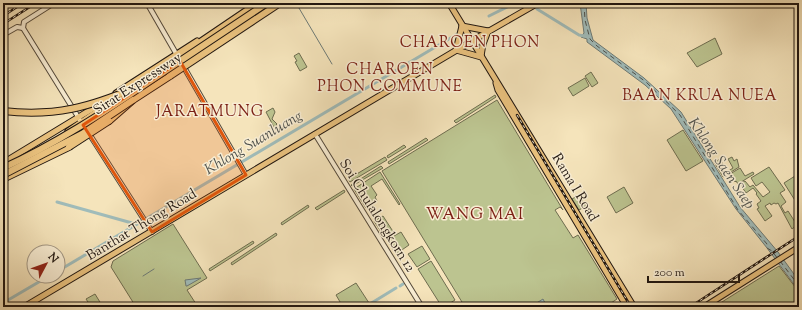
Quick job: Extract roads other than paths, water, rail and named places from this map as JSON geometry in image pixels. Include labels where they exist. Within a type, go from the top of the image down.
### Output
[{"type":"highway","name":"Sirat Expressway","points":[[3,168],[78,128],[267,3]]},
{"type":"highway","name":"Sirat Expressway","points":[[3,175],[82,134],[280,3]]},
{"type":"highway","points":[[3,111],[19,113],[54,112],[87,106],[110,99],[150,81]]},
{"type":"highway","points":[[3,179],[52,157],[80,141],[116,116],[133,100]]},
{"type":"main road","points":[[3,172],[177,56],[253,3]]},
{"type":"main road","points":[[231,19],[258,3]]},
{"type":"main road","name":"Rama I Road","points":[[449,3],[627,307]]},
{"type":"main road","name":"Banthat Thong Road","points":[[24,307],[488,31],[538,3]]},
{"type":"main road","points":[[462,26],[488,31],[483,44],[481,57],[456,50],[462,26]]},
{"type":"main road","name":"Rama I Road","points":[[504,96],[634,307]]},
{"type":"main road","points":[[3,163],[80,120]]},
{"type":"main road","points":[[704,307],[799,247]]},
{"type":"street","points":[[54,3],[24,22],[23,28],[152,232]]},
{"type":"street","points":[[147,3],[246,175]]},
{"type":"street","points":[[3,35],[17,27],[23,28]]},
{"type":"street","name":"Soi Chulalongkorn 12","points":[[315,134],[422,307]]},
{"type":"water","name":"Khlong Saen Saep","points":[[580,3],[586,3],[587,18],[593,40],[644,78],[681,112],[740,207],[778,252],[799,281],[799,291],[736,209],[671,109],[645,85],[587,42],[587,39],[581,37],[584,33]]},
{"type":"water","points":[[201,278],[187,286],[186,286],[185,280]]},
{"type":"water","points":[[543,299],[547,307],[530,307]]},
{"type":"waterway","points":[[296,3],[332,64]]},
{"type":"waterway","name":"Khlong Suanluang","points":[[489,16],[515,3]]},
{"type":"waterway","points":[[537,9],[579,35],[584,36]]},
{"type":"waterway","name":"Khlong Suanluang","points":[[66,266],[459,33]]},
{"type":"waterway","points":[[57,202],[132,223]]},
{"type":"waterway","points":[[143,276],[154,269]]},
{"type":"waterway","name":"Khlong Suanluang","points":[[3,303],[35,284]]},
{"type":"waterway","points":[[365,307],[396,288]]},
{"type":"railway","points":[[3,16],[23,3]]},
{"type":"railway","points":[[3,24],[36,3]]},
{"type":"railway","points":[[517,115],[631,307]]},
{"type":"railway","points":[[690,307],[799,236]]},
{"type":"district","name":"CHAROEN PHON","points":[[470,42]]},
{"type":"district","name":"CHAROEN PHON COMMUNE","points":[[390,78]]},
{"type":"district","name":"BAAN KRUA NUEA","points":[[700,95]]},
{"type":"district","name":"JARATMUNG","points":[[210,111]]},
{"type":"district","name":"WANG MAI","points":[[475,213]]}]
